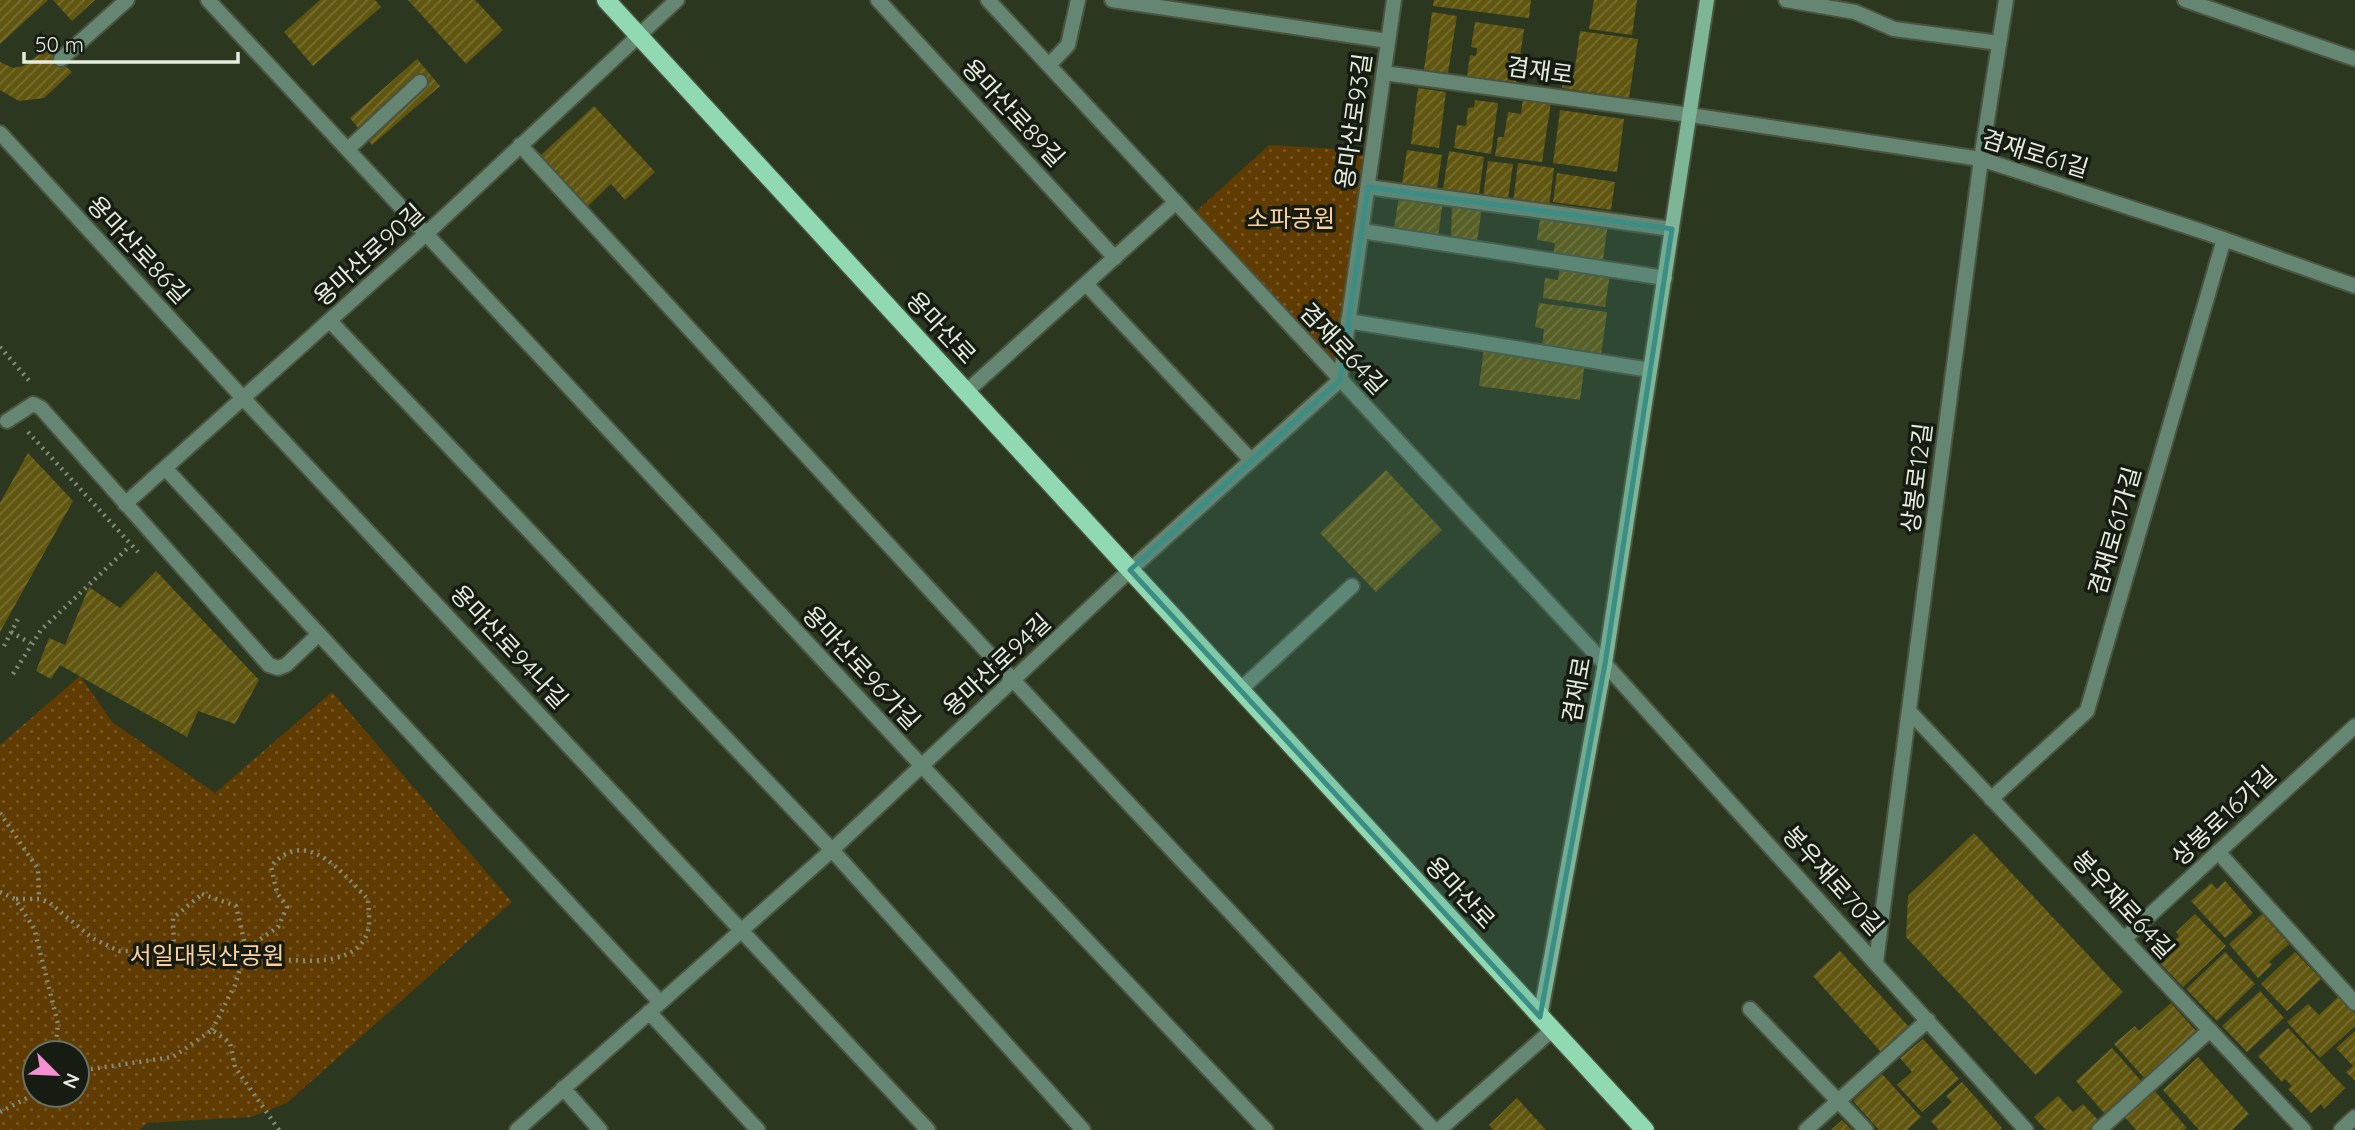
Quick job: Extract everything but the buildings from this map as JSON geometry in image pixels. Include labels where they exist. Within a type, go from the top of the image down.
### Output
[{"type":"main road","name":"용마산로","points":[[606,0],[1645,1130]]},
{"type":"main road","name":"겸재로","points":[[1546,1024],[1605,664],[1707,0]]},
{"type":"street","points":[[61,59],[127,0]]},
{"type":"street","name":"용마산로96가길","points":[[208,0],[922,766],[1266,1130]]},
{"type":"street","points":[[638,34],[677,0]]},
{"type":"street","name":"용마산로89길","points":[[878,0],[1115,258]]},
{"type":"street","name":"겸재로64길","points":[[988,0],[1605,664]]},
{"type":"street","points":[[1049,65],[1062,54],[1072,37],[1078,0]]},
{"type":"street","name":"용마산로93길","points":[[1112,0],[1388,41]]},
{"type":"street","name":"용마산로93길","points":[[1340,380],[1394,0]]},
{"type":"street","points":[[1786,0],[1855,12],[1894,29],[1999,43]]},
{"type":"street","name":"상봉로12길","points":[[1876,962],[1981,159],[2006,0]]},
{"type":"street","points":[[2185,0],[2355,59]]},
{"type":"street","name":"용마산로90길","points":[[125,504],[427,233],[638,34]]},
{"type":"street","name":"겸재로","points":[[1384,73],[1690,115]]},
{"type":"street","points":[[348,149],[420,82]]},
{"type":"street","name":"겸재로61길","points":[[1690,115],[1981,159],[2224,239],[2355,286]]},
{"type":"street","name":"용마산로86길","points":[[0,133],[243,398]]},
{"type":"street","points":[[520,145],[1433,1130]]},
{"type":"street","points":[[1368,187],[1672,229]]},
{"type":"street","points":[[966,392],[1176,202]]},
{"type":"street","points":[[1362,231],[1665,278]]},
{"type":"street","name":"겸재로61가길","points":[[1992,799],[2087,711],[2224,239]]},
{"type":"street","points":[[1086,284],[1251,460]]},
{"type":"street","points":[[330,321],[832,850],[1083,1130]]},
{"type":"street","points":[[1348,321],[1650,370]]},
{"type":"street","points":[[1130,570],[1340,380]]},
{"type":"street","name":"용마산로94나길","points":[[243,398],[741,927]]},
{"type":"street","points":[[7,421],[25,407],[33,404],[41,408],[269,664],[278,668],[286,665],[319,634]]},
{"type":"street","points":[[165,468],[660,1002]]},
{"type":"street","name":"용마산로94길","points":[[517,1130],[741,927],[832,850],[1130,570]]},
{"type":"street","points":[[1240,690],[1352,586]]},
{"type":"street","name":"봉우재로70길","points":[[1605,664],[2026,1130]]},
{"type":"street","name":"봉우재로64길","points":[[1909,711],[2304,1130]]},
{"type":"street","name":"상봉로16가길","points":[[2124,939],[2355,726]]},
{"type":"street","points":[[2218,852],[2355,1003]]},
{"type":"street","points":[[741,927],[929,1130]]},
{"type":"street","points":[[1750,1009],[1866,1130]]},
{"type":"street","points":[[649,1012],[758,1130]]},
{"type":"street","points":[[1806,1130],[1928,1020]]},
{"type":"street","points":[[1439,1130],[1546,1024]]},
{"type":"street","points":[[2099,1130],[2210,1030]]},
{"type":"street","points":[[563,1088],[600,1130]]},
{"type":"street","points":[[2341,1130],[2355,1117]]},
{"type":"path","points":[[13,674],[30,643],[130,546],[23,427]]},
{"type":"path","points":[[4,646],[19,617]]},
{"type":"path","points":[[11,632],[30,643]]},
{"type":"path","points":[[0,813],[37,869],[40,899]]},
{"type":"path","points":[[0,892],[15,899],[40,899],[69,917],[92,938],[120,951],[174,951],[223,960],[244,956],[334,961],[355,951],[369,928],[368,899],[331,863],[314,853],[298,849],[283,852],[271,866],[277,893],[287,907],[278,927],[246,949]]},
{"type":"path","points":[[91,1068],[173,1057],[212,1030],[235,985],[246,949],[236,906],[202,894],[173,918],[174,951]]},
{"type":"path","points":[[15,899],[34,928],[58,1024],[56,1039]]},
{"type":"path","points":[[212,1030],[230,1043],[235,1067],[279,1130]]},
{"type":"path","points":[[0,1112],[21,1101]]},
{"type":"highlighted area","points":[[1368,187],[1672,229],[1605,664],[1540,1017],[1130,570],[1340,380]]},
{"type":"green space","name":"소파공원","points":[[1269,145],[1371,151],[1338,374],[1192,215]]},
{"type":"green space","name":"서일대뒷산공원","points":[[80,676],[112,722],[215,793],[332,692],[512,902],[287,1103],[250,1117],[147,1123],[139,1130],[0,1130],[0,745]]}]
